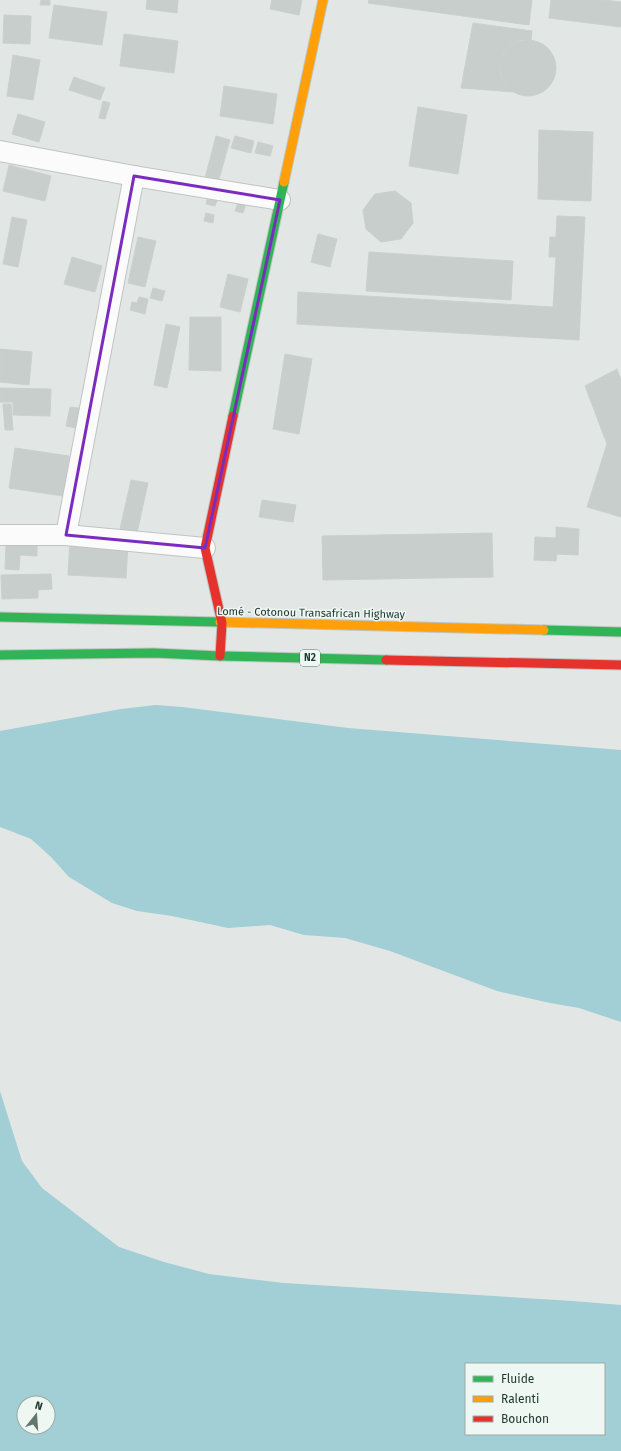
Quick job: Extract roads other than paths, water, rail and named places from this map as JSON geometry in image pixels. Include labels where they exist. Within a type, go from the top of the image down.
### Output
[{"type":"main road","points":[[220,656],[222,623],[205,548],[324,0]]},
{"type":"main road","name":"Lomé - Cotonou Transafrican Highway","points":[[0,617],[621,632]]},
{"type":"main road","name":"N2","points":[[0,655],[154,653],[621,666]]},
{"type":"street","points":[[0,151],[134,176],[280,200]]},
{"type":"street","points":[[66,535],[134,176]]},
{"type":"street","points":[[0,535],[66,535],[205,548]]},
{"type":"water","points":[[156,705],[348,728],[621,750],[621,1022],[579,1008],[497,991],[390,951],[345,938],[304,935],[270,925],[228,928],[172,916],[137,911],[112,903],[69,877],[50,856],[31,839],[0,827],[0,731],[121,709]]},
{"type":"water","points":[[0,1091],[22,1161],[42,1188],[119,1247],[164,1262],[209,1274],[284,1283],[621,1305],[621,1451],[0,1451]]}]
